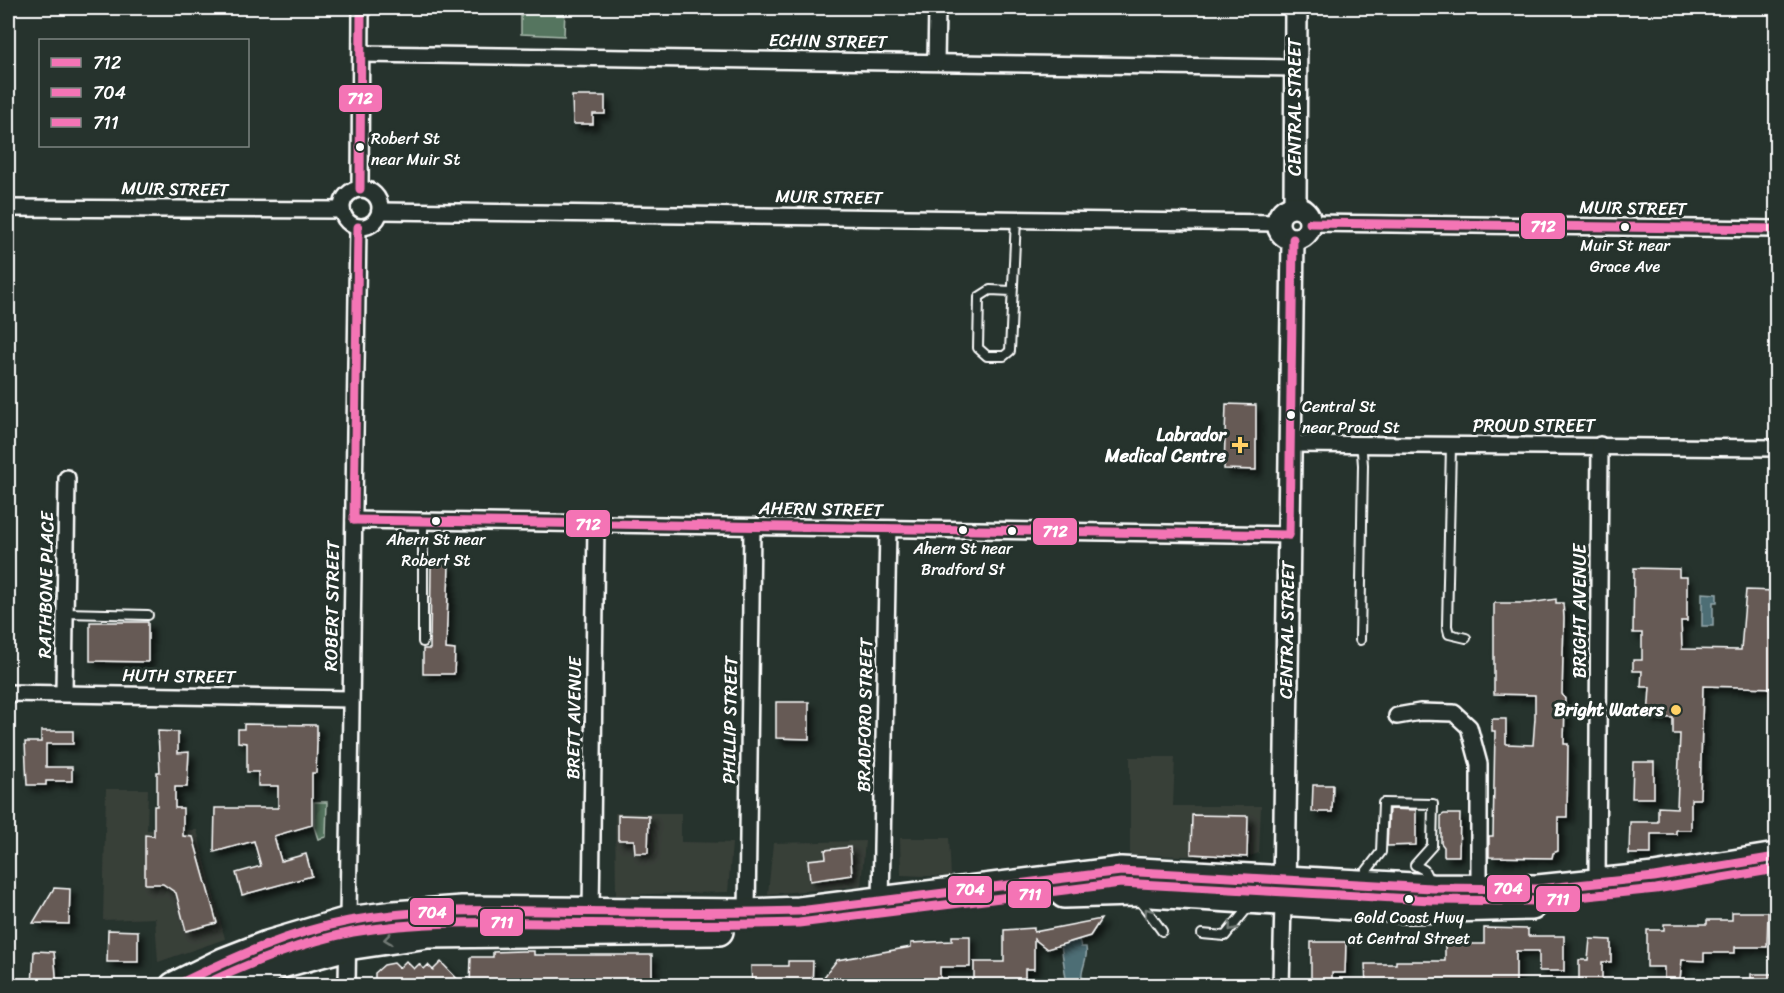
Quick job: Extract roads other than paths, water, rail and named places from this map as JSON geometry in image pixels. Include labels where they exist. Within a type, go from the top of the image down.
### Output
[{"type":"highway","points":[[226,986],[285,963],[347,933],[428,934],[804,927],[1068,893],[1134,892],[1253,901],[1284,890],[1357,883],[1479,890],[1597,885],[1712,869],[1776,856]]},
{"type":"highway","points":[[174,986],[223,962],[267,945],[347,933],[462,910],[747,913],[810,910],[1120,871],[1284,890],[1405,909],[1480,909],[1618,900],[1776,874]]},
{"type":"main road","name":"CENTRAL STREET","points":[[1295,206],[1296,8]]},
{"type":"main road","points":[[1295,206],[1306,212],[1310,223],[1304,236],[1293,239],[1281,232],[1278,223],[1284,210],[1295,206]]},
{"type":"main road","name":"CENTRAL STREET","points":[[1284,890],[1293,239]]},
{"type":"street","points":[[360,189],[361,8]]},
{"type":"street","points":[[936,63],[937,8]]},
{"type":"street","name":"ECHIN STREET","points":[[361,54],[1295,69]]},
{"type":"street","points":[[360,189],[376,196],[380,211],[372,224],[358,227],[349,223],[342,210],[348,194],[360,189]]},
{"type":"street","name":"MUIR STREET","points":[[8,208],[342,210]]},
{"type":"street","name":"MUIR STREET","points":[[380,211],[1278,223]]},
{"type":"street","name":"MUIR STREET","points":[[1310,223],[1776,229]]},
{"type":"street","name":"ROBERT STREET","points":[[348,986],[358,227]]},
{"type":"street","name":"PROUD STREET","points":[[1291,444],[1776,448]]},
{"type":"street","name":"BRIGHT AVENUE","points":[[1597,885],[1600,446]]},
{"type":"street","name":"RATHBONE PLACE","points":[[64,692],[67,478]]},
{"type":"street","name":"AHERN STREET","points":[[354,520],[1289,535]]},
{"type":"street","name":"BRETT AVENUE","points":[[591,912],[596,524]]},
{"type":"street","name":"PHILLIP STREET","points":[[747,913],[752,527]]},
{"type":"street","name":"BRADFORD STREET","points":[[881,901],[888,529]]},
{"type":"street","name":"HUTH STREET","points":[[8,693],[64,692],[350,699]]},
{"type":"street","points":[[1397,716],[1420,712],[1454,713],[1470,727],[1479,764],[1479,890]]},
{"type":"street","name":"CENTRAL STREET","points":[[1281,986],[1284,890]]},
{"type":"lane","points":[[1012,291],[990,290],[979,297],[978,348],[987,356],[1004,356],[1010,351],[1016,219]]},
{"type":"lane","points":[[1358,444],[1362,452],[1363,465],[1360,640]]},
{"type":"lane","points":[[1451,445],[1447,626],[1449,634],[1466,639]]},
{"type":"lane","points":[[423,521],[423,642]]},
{"type":"lane","points":[[65,613],[148,615]]},
{"type":"lane","points":[[1357,883],[1381,852],[1383,803],[1433,804],[1432,846],[1415,865],[1424,870],[1432,888]]},
{"type":"lane","points":[[1134,892],[1162,931]]},
{"type":"lane","points":[[1202,934],[1225,936],[1253,901]]},
{"type":"water","points":[[1702,593],[1717,594],[1717,602],[1713,602],[1713,626],[1702,626]]},
{"type":"water","points":[[1079,939],[1081,947],[1086,947],[1082,976],[1084,985],[1067,985],[1061,945]]},
{"type":"place","name":"Robert St near Muir St","points":[[360,147]]},
{"type":"place","name":"Muir St near Grace Ave","points":[[1625,227]]},
{"type":"place","name":"Central St near Proud St","points":[[1291,415]]},
{"type":"place","name":"Labrador Medical Centre","points":[[1240,445]]},
{"type":"place","name":"Ahern St near Robert St","points":[[436,521]]},
{"type":"place","name":"Ahern St near Bradford St","points":[[963,530]]},
{"type":"place","name":"Bright Waters","points":[[1676,710]]},
{"type":"place","name":"Gold Coast Hwy at Central Street","points":[[1409,899]]}]
